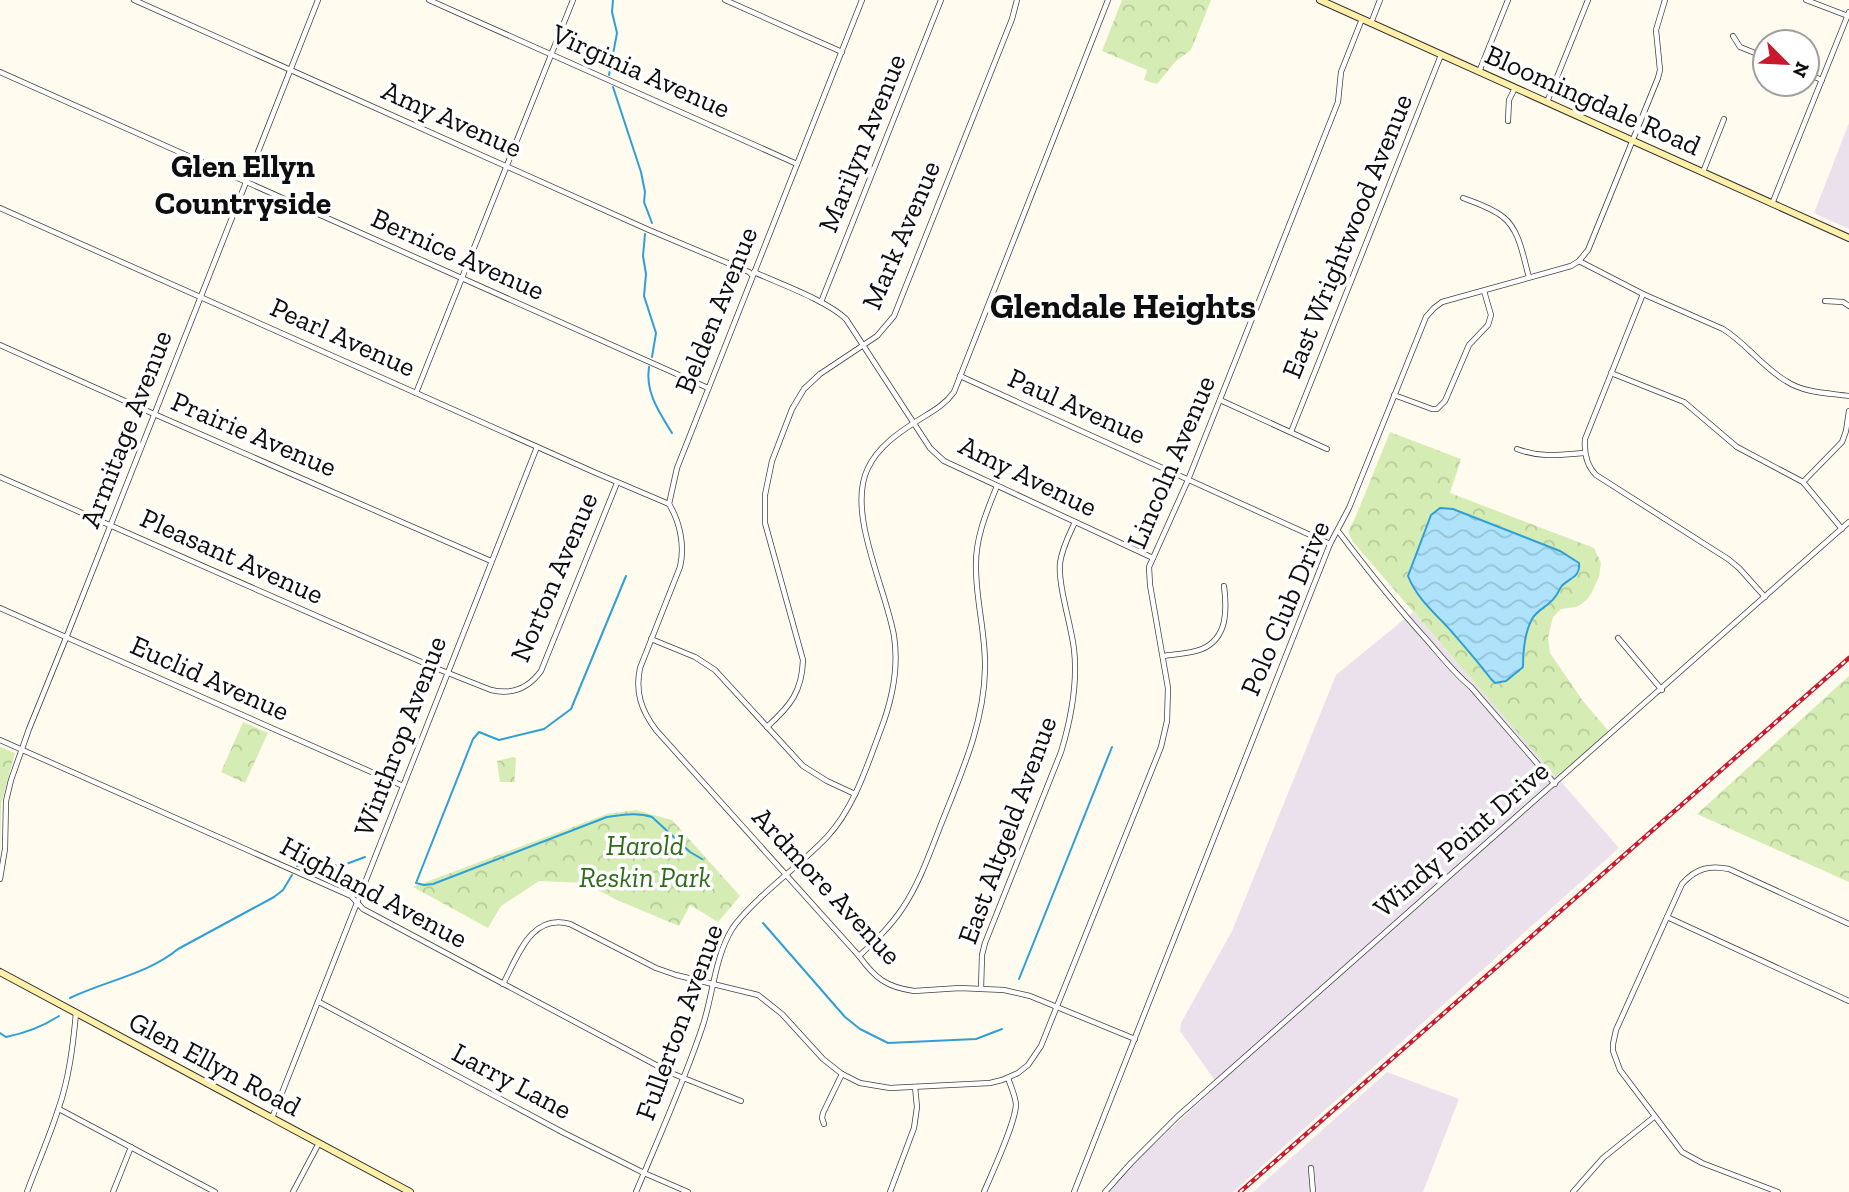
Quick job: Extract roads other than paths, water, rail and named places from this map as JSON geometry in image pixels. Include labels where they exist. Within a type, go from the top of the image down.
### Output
[{"type":"main road","name":"Bloomingdale Road","points":[[1320,0],[1849,238]]},
{"type":"main road","name":"Glen Ellyn Road","points":[[0,972],[410,1192]]},
{"type":"street","name":"Amy Avenue","points":[[134,0],[506,167],[834,309],[846,319],[930,447],[944,461],[1153,558]]},
{"type":"street","name":"Armitage Avenue","points":[[0,879],[5,849],[6,801],[29,729],[318,0]]},
{"type":"street","name":"Virginia Avenue","points":[[429,0],[797,164]]},
{"type":"street","points":[[416,393],[573,0]]},
{"type":"street","points":[[725,0],[842,52]]},
{"type":"street","name":"Belden Avenue","points":[[669,504],[677,468],[862,0]]},
{"type":"street","name":"Marilyn Avenue","points":[[821,302],[942,0]]},
{"type":"street","name":"Mark Avenue","points":[[767,727],[787,708],[795,695],[801,681],[803,660],[765,523],[765,495],[772,460],[792,409],[804,389],[820,374],[881,332],[894,316],[1012,19],[1017,0]]},
{"type":"street","name":"Fullerton Avenue","points":[[636,1192],[683,1078],[703,1023],[724,947],[735,924],[826,838],[855,794],[888,710],[895,667],[894,635],[862,517],[861,486],[875,456],[891,439],[936,410],[954,391],[1108,0]]},
{"type":"street","points":[[1371,23],[1380,0]]},
{"type":"street","points":[[1479,72],[1508,0]]},
{"type":"street","points":[[1547,102],[1588,0]]},
{"type":"street","points":[[1665,0],[1656,30],[1660,70],[1658,78],[1588,250],[1579,261],[1643,294],[1723,329],[1794,386],[1849,396]]},
{"type":"street","points":[[1772,204],[1848,14],[1806,0]]},
{"type":"street","name":"Lincoln Avenue","points":[[1007,1078],[1028,1065],[1041,1046],[1163,740],[1169,700],[1148,573],[1188,480],[1338,102],[1341,72],[1362,19]]},
{"type":"street","points":[[1733,36],[1740,47],[1751,51]]},
{"type":"street","name":"East Wrightwood Avenue","points":[[1291,432],[1441,55]]},
{"type":"street","name":"Bernice Avenue","points":[[0,72],[708,388]]},
{"type":"street","points":[[1508,121],[1509,100],[1515,88]]},
{"type":"street","points":[[1703,172],[1724,119]]},
{"type":"street","points":[[1463,198],[1495,212],[1509,222],[1516,235],[1529,277]]},
{"type":"street","name":"Pearl Avenue","points":[[0,208],[669,504]]},
{"type":"street","name":"Polo Club Drive","points":[[1074,1192],[1330,544],[1349,508],[1426,317],[1442,302],[1571,266],[1579,261]]},
{"type":"street","points":[[1394,394],[1432,409],[1437,409],[1445,401],[1469,345],[1490,320],[1484,291]]},
{"type":"street","points":[[1643,294],[1585,439],[1584,453],[1590,469],[1728,559],[1765,597]]},
{"type":"street","points":[[1825,301],[1849,306]]},
{"type":"street","name":"Prairie Avenue","points":[[0,345],[491,561]]},
{"type":"street","points":[[1611,373],[1684,402],[1737,447],[1802,482],[1842,529]]},
{"type":"street","name":"Paul Avenue","points":[[960,376],[1330,544]]},
{"type":"street","points":[[1220,400],[1327,449]]},
{"type":"street","points":[[1802,482],[1842,442],[1849,411]]},
{"type":"street","name":"Winthrop Avenue","points":[[272,1118],[537,447]]},
{"type":"street","points":[[1517,449],[1534,455],[1584,453]]},
{"type":"street","name":"Pleasant Avenue","points":[[0,477],[447,673]]},
{"type":"street","name":"Norton Avenue","points":[[447,673],[500,692],[516,691],[536,679],[617,483]]},
{"type":"street","points":[[859,956],[894,921],[915,888],[975,732],[982,707],[985,670],[985,640],[976,580],[976,554],[985,515],[997,486]]},
{"type":"street","points":[[669,504],[682,543],[682,556],[651,639],[695,657],[715,670],[803,766],[820,778],[855,794]]},
{"type":"street","name":"East Altgeld Avenue","points":[[981,989],[983,949],[1061,752],[1069,722],[1075,668],[1060,569],[1064,547],[1075,522]]},
{"type":"street","name":"Windy Point Drive","points":[[1105,1192],[1177,1117],[1849,522]]},
{"type":"street","points":[[1338,531],[1419,631],[1555,784]]},
{"type":"street","points":[[1163,656],[1204,649],[1218,635],[1226,615],[1224,586]]},
{"type":"street","name":"Euclid Avenue","points":[[0,608],[403,786]]},
{"type":"street","points":[[1618,638],[1661,690]]},
{"type":"street","name":"Ardmore Avenue","points":[[651,639],[639,674],[638,688],[646,717],[859,956],[872,974],[885,983],[903,989],[991,988],[1019,993],[1135,1039]]},
{"type":"street","name":"Highland Avenue","points":[[0,740],[351,897],[363,909],[671,1073],[741,1101]]},
{"type":"street","points":[[1778,1192],[1691,1158],[1676,1146],[1620,1070],[1614,1058],[1613,1044],[1623,1013],[1682,884],[1701,869],[1729,869],[1849,924]]},
{"type":"street","points":[[1667,917],[1849,1001]]},
{"type":"street","points":[[503,984],[531,934],[544,924],[562,921],[656,968],[751,992],[768,1001],[823,1059],[842,1074],[860,1083],[890,1088],[990,1083],[1007,1078],[1016,1107],[1013,1121],[984,1192]]},
{"type":"street","name":"Larry Lane","points":[[318,1002],[552,1126],[644,1173],[688,1192]]},
{"type":"street","points":[[27,1192],[59,1109],[68,1072],[76,1013]]},
{"type":"street","points":[[824,1124],[823,1113],[842,1074]]},
{"type":"street","points":[[890,1192],[914,1128],[917,1107],[915,1087]]},
{"type":"street","points":[[59,1109],[215,1192]]},
{"type":"street","points":[[1573,1192],[1603,1158],[1654,1117]]},
{"type":"street","points":[[293,1192],[319,1143]]},
{"type":"street","points":[[113,1192],[131,1147]]},
{"type":"street","points":[[1311,1168],[1313,1192]]},
{"type":"water","points":[[1440,508],[1453,509],[1560,551],[1579,563],[1576,575],[1561,587],[1553,600],[1532,619],[1526,637],[1523,667],[1506,681],[1495,683],[1491,679],[1422,599],[1408,576],[1431,515]]},
{"type":"waterway","points":[[609,75],[617,33],[612,12],[613,0]]},
{"type":"waterway","points":[[613,87],[641,172],[644,202],[652,223]]},
{"type":"waterway","points":[[645,234],[644,296],[656,333],[652,357]]},
{"type":"waterway","points":[[649,367],[651,393],[672,433]]},
{"type":"waterway","points":[[626,576],[571,709],[544,729],[499,740],[479,732],[473,739],[416,883],[433,884],[607,817],[624,815],[652,817],[690,852],[702,859]]},
{"type":"waterway","points":[[1019,979],[1112,747]]},
{"type":"waterway","points":[[297,866],[311,861],[341,866],[365,857]]},
{"type":"waterway","points":[[70,998],[166,958],[274,897],[283,890],[292,875]]},
{"type":"waterway","points":[[763,923],[845,1017],[860,1029],[888,1043],[976,1039],[1002,1029]]},
{"type":"waterway","points":[[0,1033],[6,1037],[20,1034],[59,1016]]},
{"type":"railway","points":[[1240,1192],[1849,658]]},
{"type":"district","name":"Glen Ellyn Countryside","points":[[243,184]]},
{"type":"district","name":"Glendale Heights","points":[[1123,306]]},
{"type":"park label","name":"Harold Reskin Park","points":[[645,861]]}]
